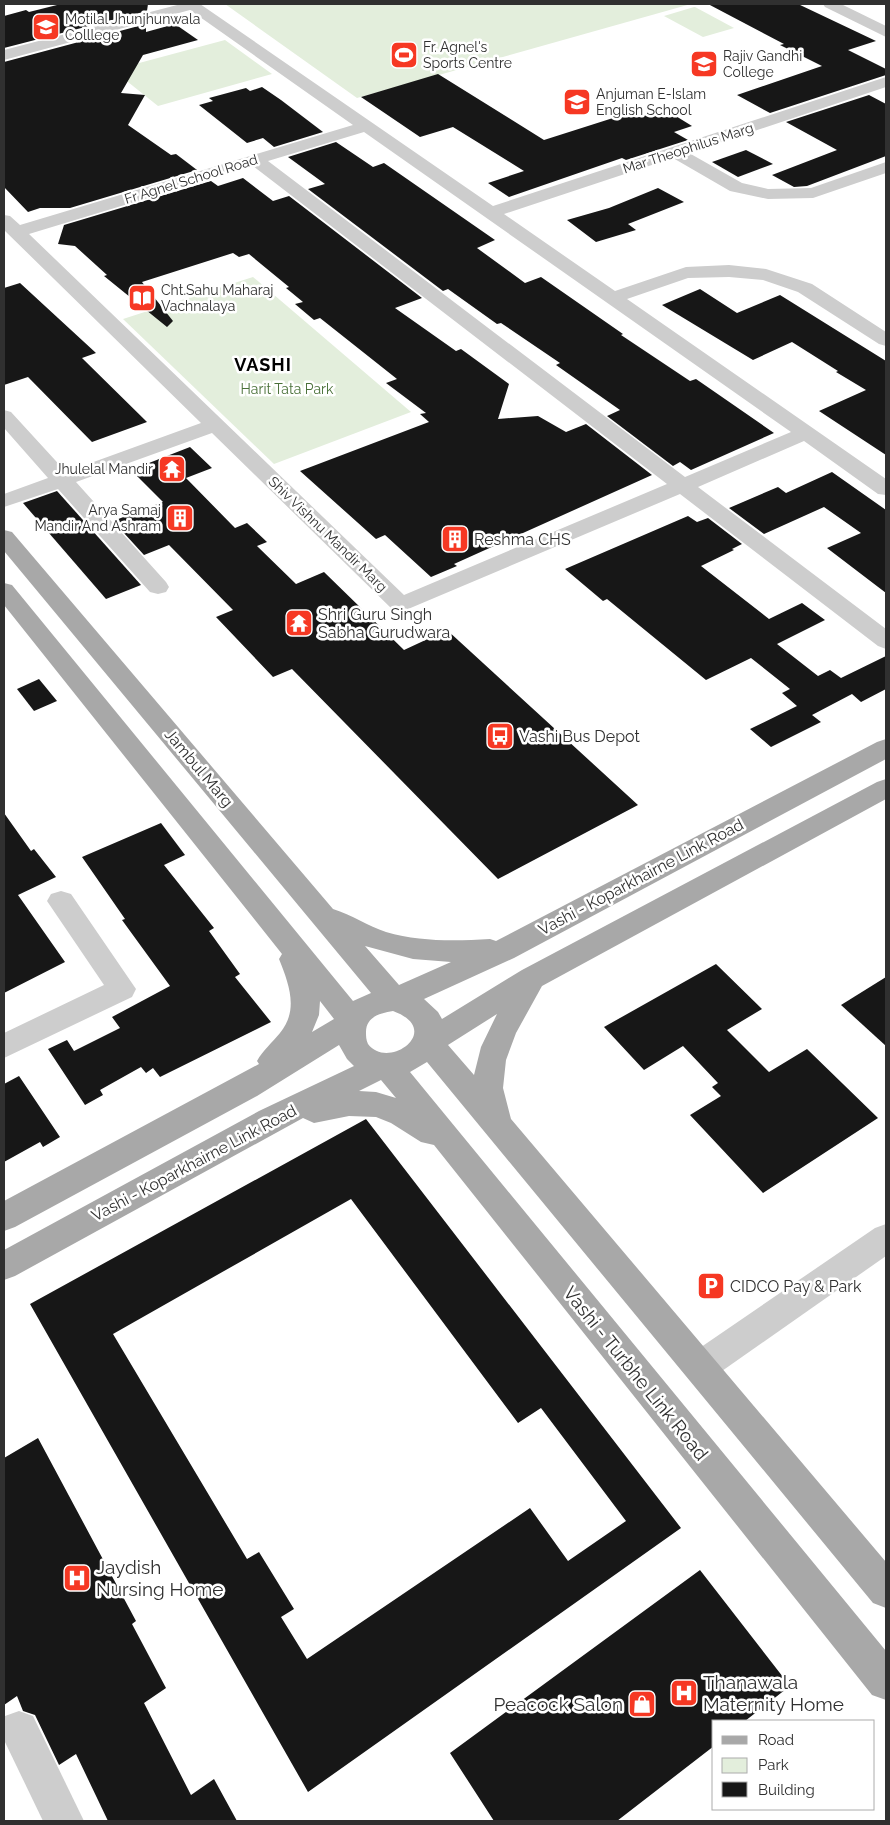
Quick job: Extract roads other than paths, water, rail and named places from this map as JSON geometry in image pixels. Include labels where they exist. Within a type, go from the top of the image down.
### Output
[{"type":"main road","name":"Jambul Marg","points":[[4,537],[394,1000]]},
{"type":"main road","points":[[4,590],[352,1022]]},
{"type":"main road","name":"Vashi - Koparkhairne Link Road","points":[[394,1000],[504,950],[886,748]]},
{"type":"main road","points":[[428,1042],[532,978],[886,788]]},
{"type":"main road","points":[[321,914],[369,937],[407,947],[448,952],[504,950]]},
{"type":"main road","points":[[246,1087],[291,1043],[304,1021],[307,1001],[303,982],[282,934]]},
{"type":"main road","points":[[498,1123],[488,1088],[492,1061],[503,1029],[532,978]]},
{"type":"main road","points":[[4,1217],[246,1087],[352,1022],[369,1005],[381,1001],[394,1000],[416,1007],[424,1014],[429,1023],[430,1032],[428,1042],[422,1052],[400,1064],[386,1064],[369,1060],[356,1050],[351,1041],[350,1031],[352,1022]]},
{"type":"main road","points":[[428,1042],[498,1123],[886,1590]]},
{"type":"main road","name":"Vashi - Koparkhairne Link Road","points":[[4,1266],[270,1120],[386,1064]]},
{"type":"main road","name":"Vashi - Turbhe Link Road","points":[[386,1064],[886,1681]]},
{"type":"main road","points":[[270,1120],[342,1104],[366,1102],[390,1107],[454,1148]]},
{"type":"street","points":[[830,4],[886,32]]},
{"type":"street","points":[[4,54],[192,5],[886,489]]},
{"type":"street","name":"Mar Theophilus Marg","points":[[490,212],[886,82]]},
{"type":"street","name":"Fr Agnel School Road","points":[[10,226],[256,160],[366,126]]},
{"type":"street","points":[[675,152],[736,187],[768,194],[813,193],[886,167]]},
{"type":"street","points":[[256,160],[886,641]]},
{"type":"street","name":"Shiv Vishnu Mandir Marg","points":[[10,226],[401,605],[806,433]]},
{"type":"street","points":[[612,298],[686,273],[729,271],[766,275],[805,288],[886,340]]},
{"type":"street","points":[[4,416],[158,588]]},
{"type":"street","points":[[4,501],[215,425]]},
{"type":"street","points":[[4,1046],[122,989],[61,901]]},
{"type":"street","points":[[700,1367],[886,1238]]},
{"type":"street","points":[[18,1730],[64,1821]]},
{"type":"place","name":"Motilal Jhunjhunwala Colllege","points":[[46,27]]},
{"type":"place","name":"Fr. Agnel's Sports Centre","points":[[404,55]]},
{"type":"place","name":"Rajiv Gandhi College","points":[[704,64]]},
{"type":"place","name":"Anjuman E-Islam English School","points":[[577,102]]},
{"type":"place","name":"Cht.Sahu Maharaj Vachnalaya","points":[[142,298]]},
{"type":"place","name":"Jhulelal Mandir","points":[[172,469]]},
{"type":"place","name":"Arya Samaj Mandir And Ashram","points":[[180,518]]},
{"type":"place","name":"Reshma CHS","points":[[455,539]]},
{"type":"place","name":"Shri Guru Singh Sabha Gurudwara","points":[[299,623]]},
{"type":"place","name":"Vashi Bus Depot","points":[[500,736]]},
{"type":"place","name":"CIDCO Pay & Park","points":[[711,1286]]},
{"type":"place","name":"Jaydish Nursing Home","points":[[77,1578]]},
{"type":"place","name":"Thanawala Maternity Home","points":[[684,1693]]},
{"type":"place","name":"Peacock Salon","points":[[642,1704]]},
{"type":"district","name":"VASHI","points":[[263,364]]},
{"type":"park label","name":"Harit Tata Park","points":[[287,389]]}]
